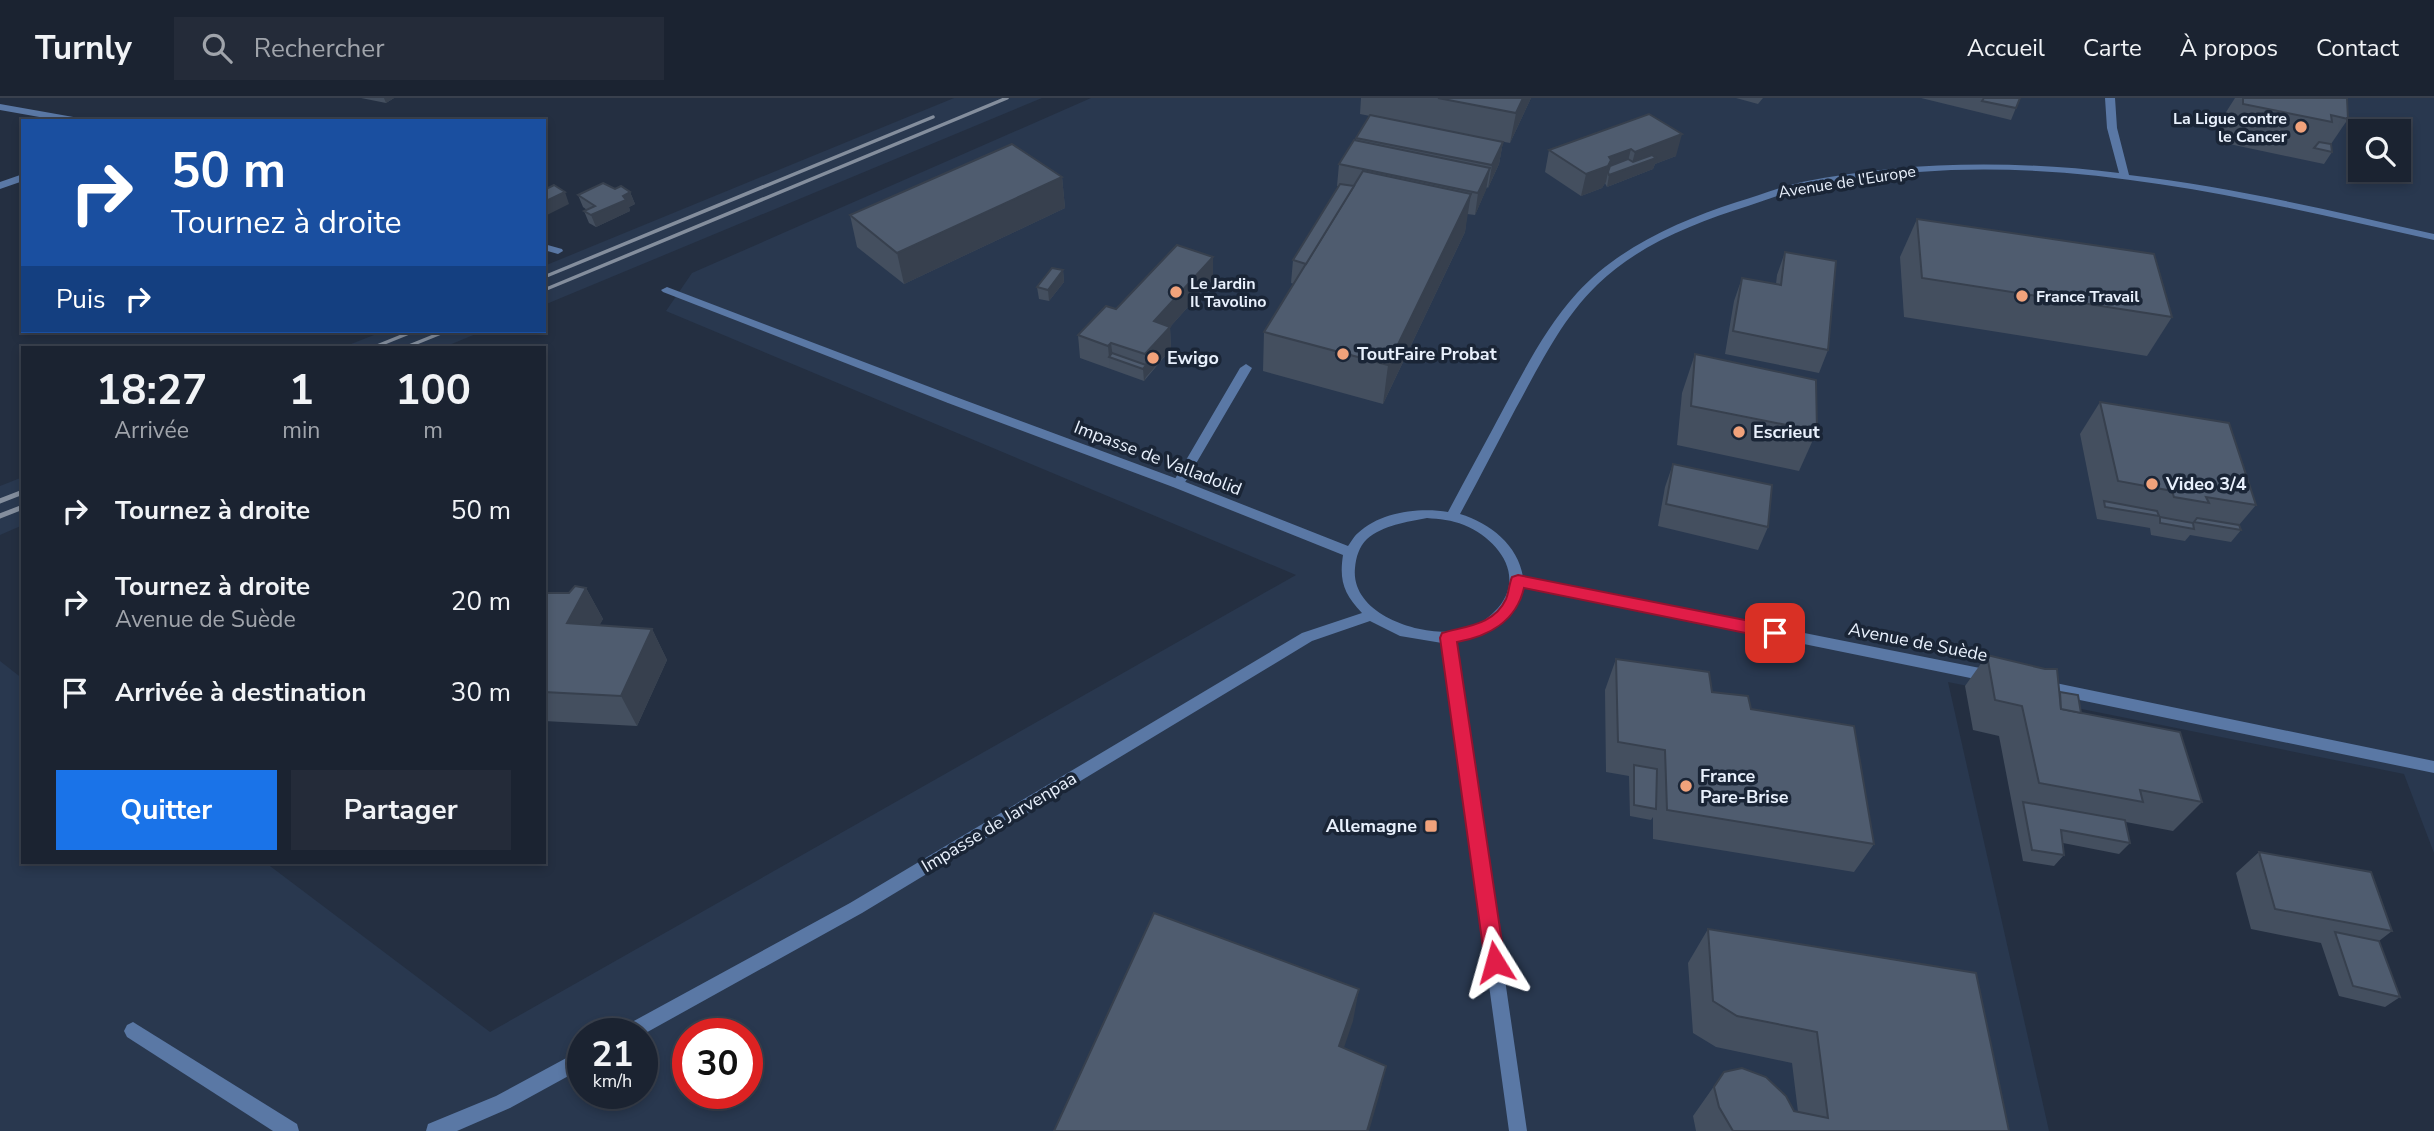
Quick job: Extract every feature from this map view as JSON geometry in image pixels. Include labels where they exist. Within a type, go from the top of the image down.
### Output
[{"type":"street","points":[[2110,98],[2112,128],[2124,176]]},
{"type":"street","points":[[0,107],[68,119]]},
{"type":"street","name":"Avenue de l'Europe","points":[[1452,517],[1546,340],[1596,281],[1645,244],[1752,197],[1916,168],[1994,167],[2124,176],[2226,192],[2434,237]]},
{"type":"street","points":[[0,186],[21,178]]},
{"type":"street","points":[[546,248],[558,251]]},
{"type":"street","name":"Impasse de Valladolid","points":[[667,290],[1178,484],[1349,552]]},
{"type":"street","points":[[1178,484],[1246,368]]},
{"type":"street","points":[[1414,514],[1452,517],[1482,530],[1505,548],[1514,564],[1518,581],[1513,601],[1499,619],[1477,632],[1448,638],[1420,636],[1394,628],[1372,615],[1357,601],[1349,585],[1346,568],[1349,552],[1360,535],[1378,523],[1414,514]]},
{"type":"street","name":"Avenue de Suède","points":[[1518,581],[2434,766]]},
{"type":"street","name":"Impasse de Jarvenpaa","points":[[656,1018],[856,908],[1307,637],[1372,615]]},
{"type":"street","points":[[1448,638],[1518,1131]]},
{"type":"street","points":[[134,1031],[290,1131]]},
{"type":"street","points":[[435,1131],[503,1102],[567,1067]]},
{"type":"shaded area","points":[[954,98],[1042,98],[546,304],[546,265]]},
{"type":"shaded area","points":[[1091,98],[2434,98],[2434,853],[2404,774],[1948,682],[2049,1131],[0,1131],[0,661],[21,677],[21,864],[267,864],[490,1032],[1296,575],[666,311],[692,273]]},
{"type":"shaded area","points":[[379,333],[478,333],[447,346],[346,346]]},
{"type":"shaded area","points":[[21,478],[21,526],[0,535],[0,486]]},
{"type":"building","points":[[1438,98],[1523,98],[1516,113]]},
{"type":"building","points":[[1984,98],[2020,98],[2016,108],[1982,101]]},
{"type":"building","points":[[2243,98],[2347,98],[2348,119],[2331,115],[2332,122],[2243,104]]},
{"type":"building","points":[[1649,114],[1682,134],[1635,152],[1631,149],[1609,157],[1611,160],[1608,166],[1586,174],[1549,150]]},
{"type":"building","points":[[1370,115],[1503,142],[1492,165],[1356,138]]},
{"type":"building","points":[[1354,140],[1490,168],[1478,193],[1339,164]]},
{"type":"building","points":[[2319,142],[2331,144],[2332,152],[2314,148]]},
{"type":"building","points":[[1012,144],[1062,177],[897,253],[850,215]]},
{"type":"building","points":[[1652,155],[1656,158],[1609,175],[1610,166],[1628,159],[1633,162]]},
{"type":"building","points":[[1363,171],[1471,194],[1388,365],[1264,332]]},
{"type":"building","points":[[603,183],[615,189],[621,186],[630,192],[623,196],[626,200],[591,215],[584,211],[595,206],[578,195]]},
{"type":"building","points":[[1340,184],[1354,186],[1306,264],[1293,260]]},
{"type":"building","points":[[554,185],[565,192],[546,201],[546,189]]},
{"type":"building","points":[[1917,219],[2154,254],[2172,317],[1922,278]]},
{"type":"building","points":[[1177,245],[1213,257],[1154,321],[1170,327],[1145,354],[1111,343],[1108,346],[1078,335],[1106,306],[1116,309]]},
{"type":"building","points":[[1785,252],[1836,261],[1828,350],[1733,331],[1742,278],[1781,285]]},
{"type":"building","points":[[1052,268],[1063,270],[1048,290],[1037,287]]},
{"type":"building","points":[[1112,353],[1146,365],[1143,369],[1109,357]]},
{"type":"building","points":[[1695,354],[1816,380],[1817,431],[1691,406]]},
{"type":"building","points":[[2100,402],[2229,423],[2256,505],[2206,497],[2209,503],[2174,497],[2172,491],[2118,481]]},
{"type":"building","points":[[1673,464],[1772,485],[1768,527],[1666,504]]},
{"type":"building","points":[[2104,501],[2157,511],[2159,516],[2105,507]]},
{"type":"building","points":[[2160,517],[2193,523],[2194,529],[2160,523]]},
{"type":"building","points":[[2197,518],[2239,525],[2241,530],[2194,522]]},
{"type":"building","points":[[575,586],[586,588],[567,623],[652,629],[621,696],[546,692],[546,593],[569,593]]},
{"type":"building","points":[[1987,655],[2045,669],[2057,669],[2061,709],[2180,732],[2202,802],[2140,790],[2143,802],[2039,783],[2022,706],[1995,700]]},
{"type":"building","points":[[1616,659],[1709,672],[1712,692],[1748,696],[1751,709],[1854,726],[1874,844],[1667,810],[1665,750],[1618,742]]},
{"type":"building","points":[[2060,692],[2078,695],[2081,713],[2061,709]]},
{"type":"building","points":[[1634,765],[1657,769],[1656,809],[1634,805]]},
{"type":"building","points":[[2023,802],[2125,820],[2130,843],[2061,830],[2064,855],[2032,850]]},
{"type":"building","points":[[2259,852],[2371,872],[2392,931],[2275,909]]},
{"type":"building","points":[[1154,913],[1359,989],[1339,1046],[1386,1066],[1367,1131],[1054,1131]]},
{"type":"building","points":[[1708,929],[1976,973],[2009,1131],[1733,1131],[1719,1107],[1714,1087],[1724,1072],[1742,1068],[1766,1077],[1786,1096],[1794,1111],[1828,1118],[1817,1032],[1737,1016],[1713,1001]]},
{"type":"building","points":[[2335,932],[2379,941],[2400,997],[2353,986]]},
{"type":"railway","points":[[546,289],[1007,98]]},
{"type":"railway","points":[[546,276],[933,117]]},
{"type":"railway","points":[[377,346],[409,333]]},
{"type":"railway","points":[[409,346],[441,333]]},
{"type":"railway","points":[[0,501],[21,493]]},
{"type":"railway","points":[[0,516],[21,508]]},
{"type":"place","name":"La Ligue contre le Cancer","points":[[2301,127]]},
{"type":"place","name":"Le Jardin Il Tavolino","points":[[1176,292]]},
{"type":"place","name":"France Travail","points":[[2022,296]]},
{"type":"place","name":"ToutFaire Probat","points":[[1343,354]]},
{"type":"place","name":"Ewigo","points":[[1153,358]]},
{"type":"place","name":"Escrieut","points":[[1739,432]]},
{"type":"place","name":"Video 3/4","points":[[2152,484]]},
{"type":"place","name":"France Pare-Brise","points":[[1686,786]]},
{"type":"place","name":"Allemagne","points":[[1431,826]]},
{"type":"route","points":[[1495,962],[1448,638],[1477,632],[1499,619],[1513,601],[1518,581],[1775,633]]}]
